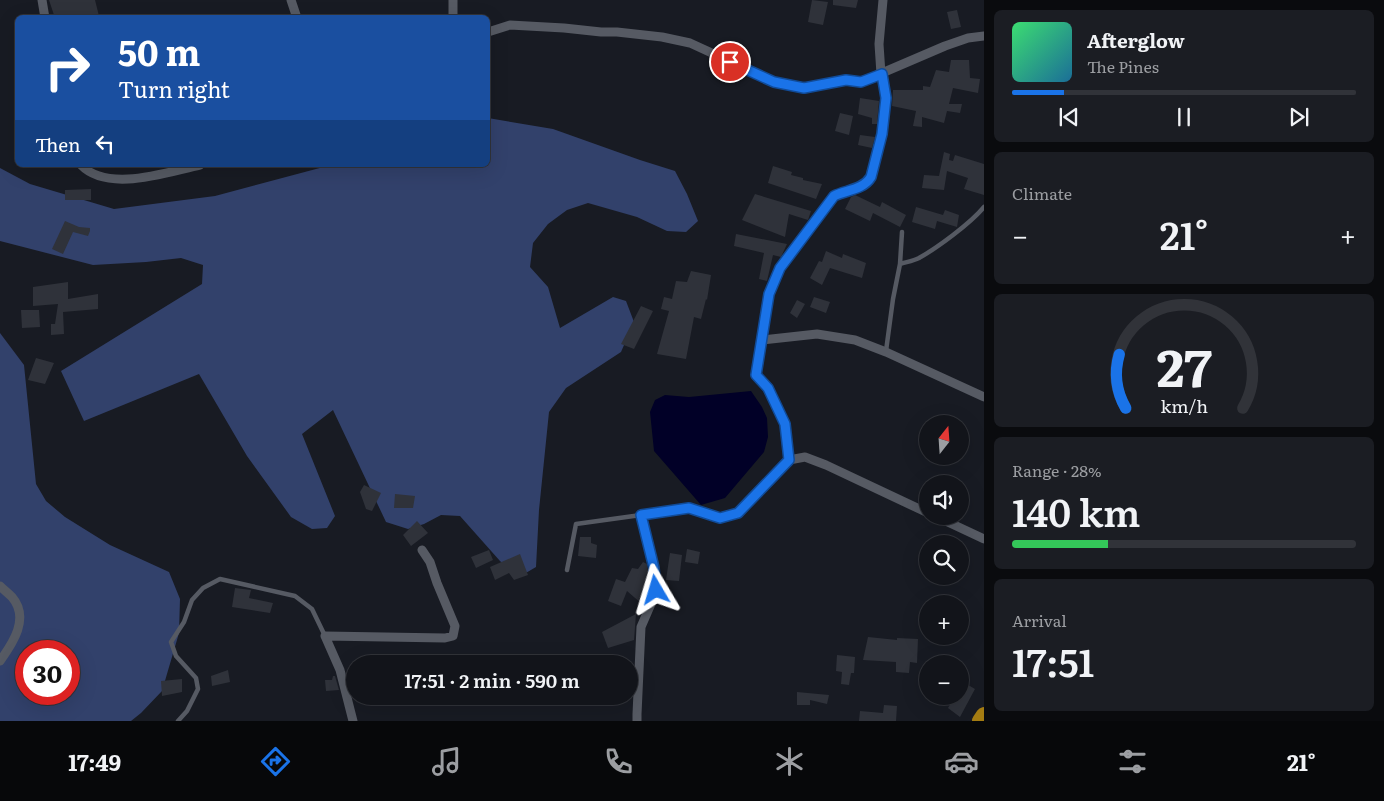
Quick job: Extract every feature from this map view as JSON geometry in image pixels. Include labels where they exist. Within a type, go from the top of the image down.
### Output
[{"type":"highway","points":[[980,721],[984,715]]},
{"type":"street","points":[[42,0],[45,15]]},
{"type":"street","points":[[291,0],[296,15]]},
{"type":"street","points":[[453,0],[453,15]]},
{"type":"street","points":[[789,460],[785,424],[768,388],[756,375],[769,294],[780,268],[834,196],[868,183],[871,177],[882,134],[886,98],[879,44],[883,0]]},
{"type":"street","points":[[490,31],[510,25],[662,37],[690,43],[774,82],[804,88],[846,80],[861,82],[945,46],[968,38],[984,36]]},
{"type":"street","points":[[83,167],[103,178],[114,180],[136,179],[191,167]]},
{"type":"street","points":[[762,340],[817,334],[855,340],[886,352],[984,397]]},
{"type":"street","points":[[637,721],[641,627],[656,590],[654,568],[641,515],[689,508],[720,518],[738,513],[789,460],[805,457],[919,509]]},
{"type":"street","points":[[954,525],[984,539]]},
{"type":"street","points":[[353,721],[340,670],[325,636],[436,638],[452,636],[455,626],[430,562],[422,550]]},
{"type":"street","points":[[0,586],[13,598],[20,613],[20,625],[0,661]]},
{"type":"lane","points":[[900,264],[917,259],[941,244],[979,214],[984,207]]},
{"type":"lane","points":[[886,352],[900,264],[902,232]]},
{"type":"lane","points":[[567,570],[576,524],[641,515]]},
{"type":"lane","points":[[178,721],[187,711],[198,689],[196,678],[176,656],[171,642],[184,622],[192,600],[203,588],[220,579],[295,596],[312,610],[325,636]]},
{"type":"shaded area","points":[[490,118],[553,129],[675,171],[698,221],[686,232],[667,231],[637,217],[588,203],[567,210],[548,224],[533,243],[530,267],[548,287],[560,328],[613,297],[626,301],[634,322],[621,352],[566,388],[549,412],[539,510],[536,567],[519,577],[500,561],[460,516],[441,515],[424,524],[408,529],[386,522],[333,410],[302,434],[335,516],[327,528],[312,529],[291,517],[247,456],[199,374],[84,421],[61,371],[202,284],[203,265],[181,258],[93,265],[0,241],[0,168],[30,184],[114,209],[215,196],[324,167],[490,167]]},
{"type":"shaded area","points":[[0,333],[24,365],[36,484],[46,501],[65,517],[110,545],[169,572],[180,599],[179,633],[162,691],[131,721],[0,721]]},
{"type":"shaded area","points":[[751,391],[767,418],[768,437],[764,452],[725,498],[701,505],[654,451],[650,412],[655,400],[665,395],[689,397]]},
{"type":"building","points":[[49,0],[95,0],[99,15],[54,15]]},
{"type":"building","points":[[812,0],[828,2],[823,25],[808,22]]},
{"type":"building","points":[[833,0],[858,0],[856,8],[833,5]]},
{"type":"building","points":[[957,10],[961,27],[951,29],[947,12]]},
{"type":"building","points":[[951,60],[969,60],[970,78],[980,79],[978,93],[953,88],[949,104],[962,104],[960,113],[947,111],[944,123],[922,117],[922,127],[913,126],[916,111],[892,106],[893,90],[923,90],[923,86],[930,87],[936,70],[949,72]]},
{"type":"building","points":[[860,98],[879,101],[877,124],[872,124],[872,118],[858,114]]},
{"type":"building","points":[[840,113],[853,116],[849,135],[835,131]]},
{"type":"building","points":[[860,135],[875,137],[872,148],[858,145]]},
{"type":"building","points":[[944,152],[950,154],[949,160],[953,161],[955,155],[984,164],[984,195],[964,189],[968,178],[947,171],[944,190],[922,188],[924,175],[939,176]]},
{"type":"building","points":[[773,166],[792,172],[791,175],[803,178],[803,180],[822,184],[816,199],[768,183]]},
{"type":"building","points":[[91,189],[91,200],[65,200],[65,190]]},
{"type":"building","points":[[755,194],[811,211],[808,220],[789,214],[785,237],[742,220]]},
{"type":"building","points":[[855,195],[880,207],[882,202],[906,215],[900,227],[873,213],[870,221],[845,209],[851,197]]},
{"type":"building","points":[[916,207],[943,215],[945,210],[959,215],[957,227],[937,221],[935,229],[912,222]]},
{"type":"building","points":[[65,221],[79,227],[90,228],[90,231],[88,236],[73,232],[63,254],[52,249]]},
{"type":"building","points":[[736,234],[787,244],[781,257],[773,255],[767,281],[759,279],[764,253],[734,246]]},
{"type":"building","points":[[826,251],[842,258],[843,254],[866,263],[862,278],[830,268],[822,285],[810,278],[819,261],[822,262]]},
{"type":"building","points":[[691,271],[711,275],[707,300],[701,319],[694,317],[686,359],[657,354],[669,311],[661,309],[664,297],[672,299],[676,281],[687,282]]},
{"type":"building","points":[[68,282],[68,299],[98,294],[98,309],[63,312],[64,334],[51,335],[51,324],[55,324],[58,304],[33,306],[33,287]]},
{"type":"building","points":[[814,297],[830,302],[826,313],[810,307]]},
{"type":"building","points":[[797,300],[805,304],[797,318],[790,313]]},
{"type":"building","points":[[641,306],[653,311],[634,349],[621,344]]},
{"type":"building","points":[[21,310],[39,310],[40,327],[22,328]]},
{"type":"building","points":[[36,358],[54,363],[45,384],[28,380]]},
{"type":"building","points":[[364,485],[381,493],[372,511],[366,509],[360,492]]},
{"type":"building","points":[[395,494],[415,496],[413,508],[394,508]]},
{"type":"building","points":[[417,521],[428,533],[411,546],[403,535]]},
{"type":"building","points":[[580,537],[591,537],[591,543],[597,545],[596,558],[578,556]]},
{"type":"building","points":[[687,549],[700,552],[698,564],[685,562]]},
{"type":"building","points":[[489,550],[493,560],[476,568],[471,557]]},
{"type":"building","points":[[670,553],[682,555],[679,581],[666,580]]},
{"type":"building","points":[[520,554],[528,575],[514,580],[509,573],[495,580],[490,567]]},
{"type":"building","points":[[643,562],[647,564],[649,580],[644,590],[648,594],[646,600],[642,604],[627,591],[621,606],[608,601],[616,579],[625,582],[632,568],[638,569]]},
{"type":"building","points":[[235,588],[251,590],[249,598],[273,603],[270,613],[232,607]]},
{"type":"building","points":[[636,614],[634,640],[608,648],[602,632]]},
{"type":"building","points":[[868,637],[897,640],[897,638],[918,639],[917,663],[910,662],[909,673],[896,672],[896,662],[863,660]]},
{"type":"building","points":[[837,655],[855,657],[854,673],[851,673],[849,685],[841,684],[842,672],[836,671]]},
{"type":"building","points":[[228,670],[230,682],[212,686],[211,676]]},
{"type":"building","points":[[333,676],[335,676],[339,690],[326,691],[325,680],[332,680]]},
{"type":"building","points":[[182,679],[182,692],[162,696],[161,681]]},
{"type":"building","points":[[969,686],[975,689],[969,700]]},
{"type":"building","points":[[797,692],[829,695],[827,704],[810,700],[810,705],[797,705]]},
{"type":"building","points":[[884,705],[897,706],[896,721],[859,721],[860,711],[883,713]]},
{"type":"building","points":[[950,705],[966,705],[960,717],[948,708]]},
{"type":"route","points":[[656,590],[654,568],[641,515],[689,508],[720,518],[738,513],[789,460],[785,424],[768,388],[756,375],[769,294],[780,268],[834,196],[868,183],[882,134],[886,98],[882,74],[861,82],[846,80],[804,88],[774,82],[730,62]]}]
